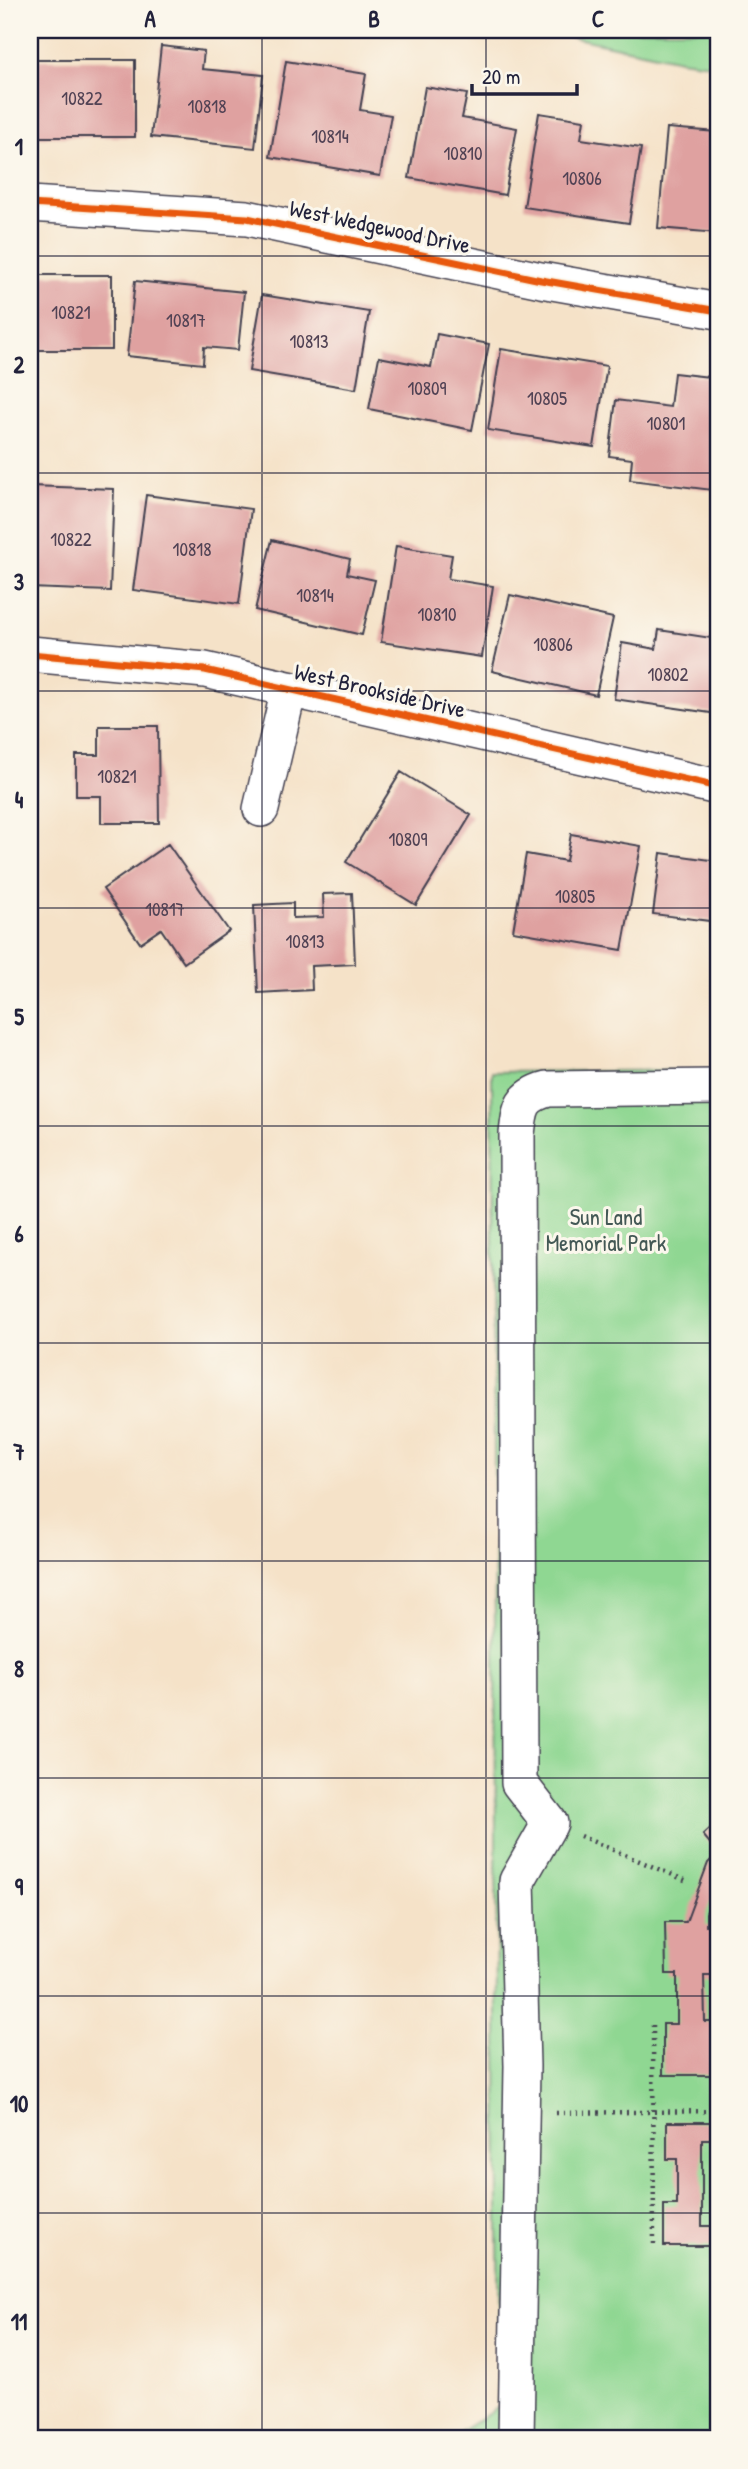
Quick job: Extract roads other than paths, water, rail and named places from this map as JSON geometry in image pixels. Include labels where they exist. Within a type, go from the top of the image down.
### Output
[{"type":"street","name":"West Wedgewood Drive","points":[[30,204],[247,218],[541,280],[718,311]]},
{"type":"street","name":"West Brookside Drive","points":[[30,654],[205,670],[718,787]]},
{"type":"street","points":[[261,808],[289,690]]},
{"type":"street","points":[[516,2439],[522,2066],[517,1881],[550,1824],[519,1783],[519,1112],[527,1097],[534,1092],[548,1089],[718,1087]]},
{"type":"park label","name":"Sun Land Memorial Park","points":[[606,1229]]}]
